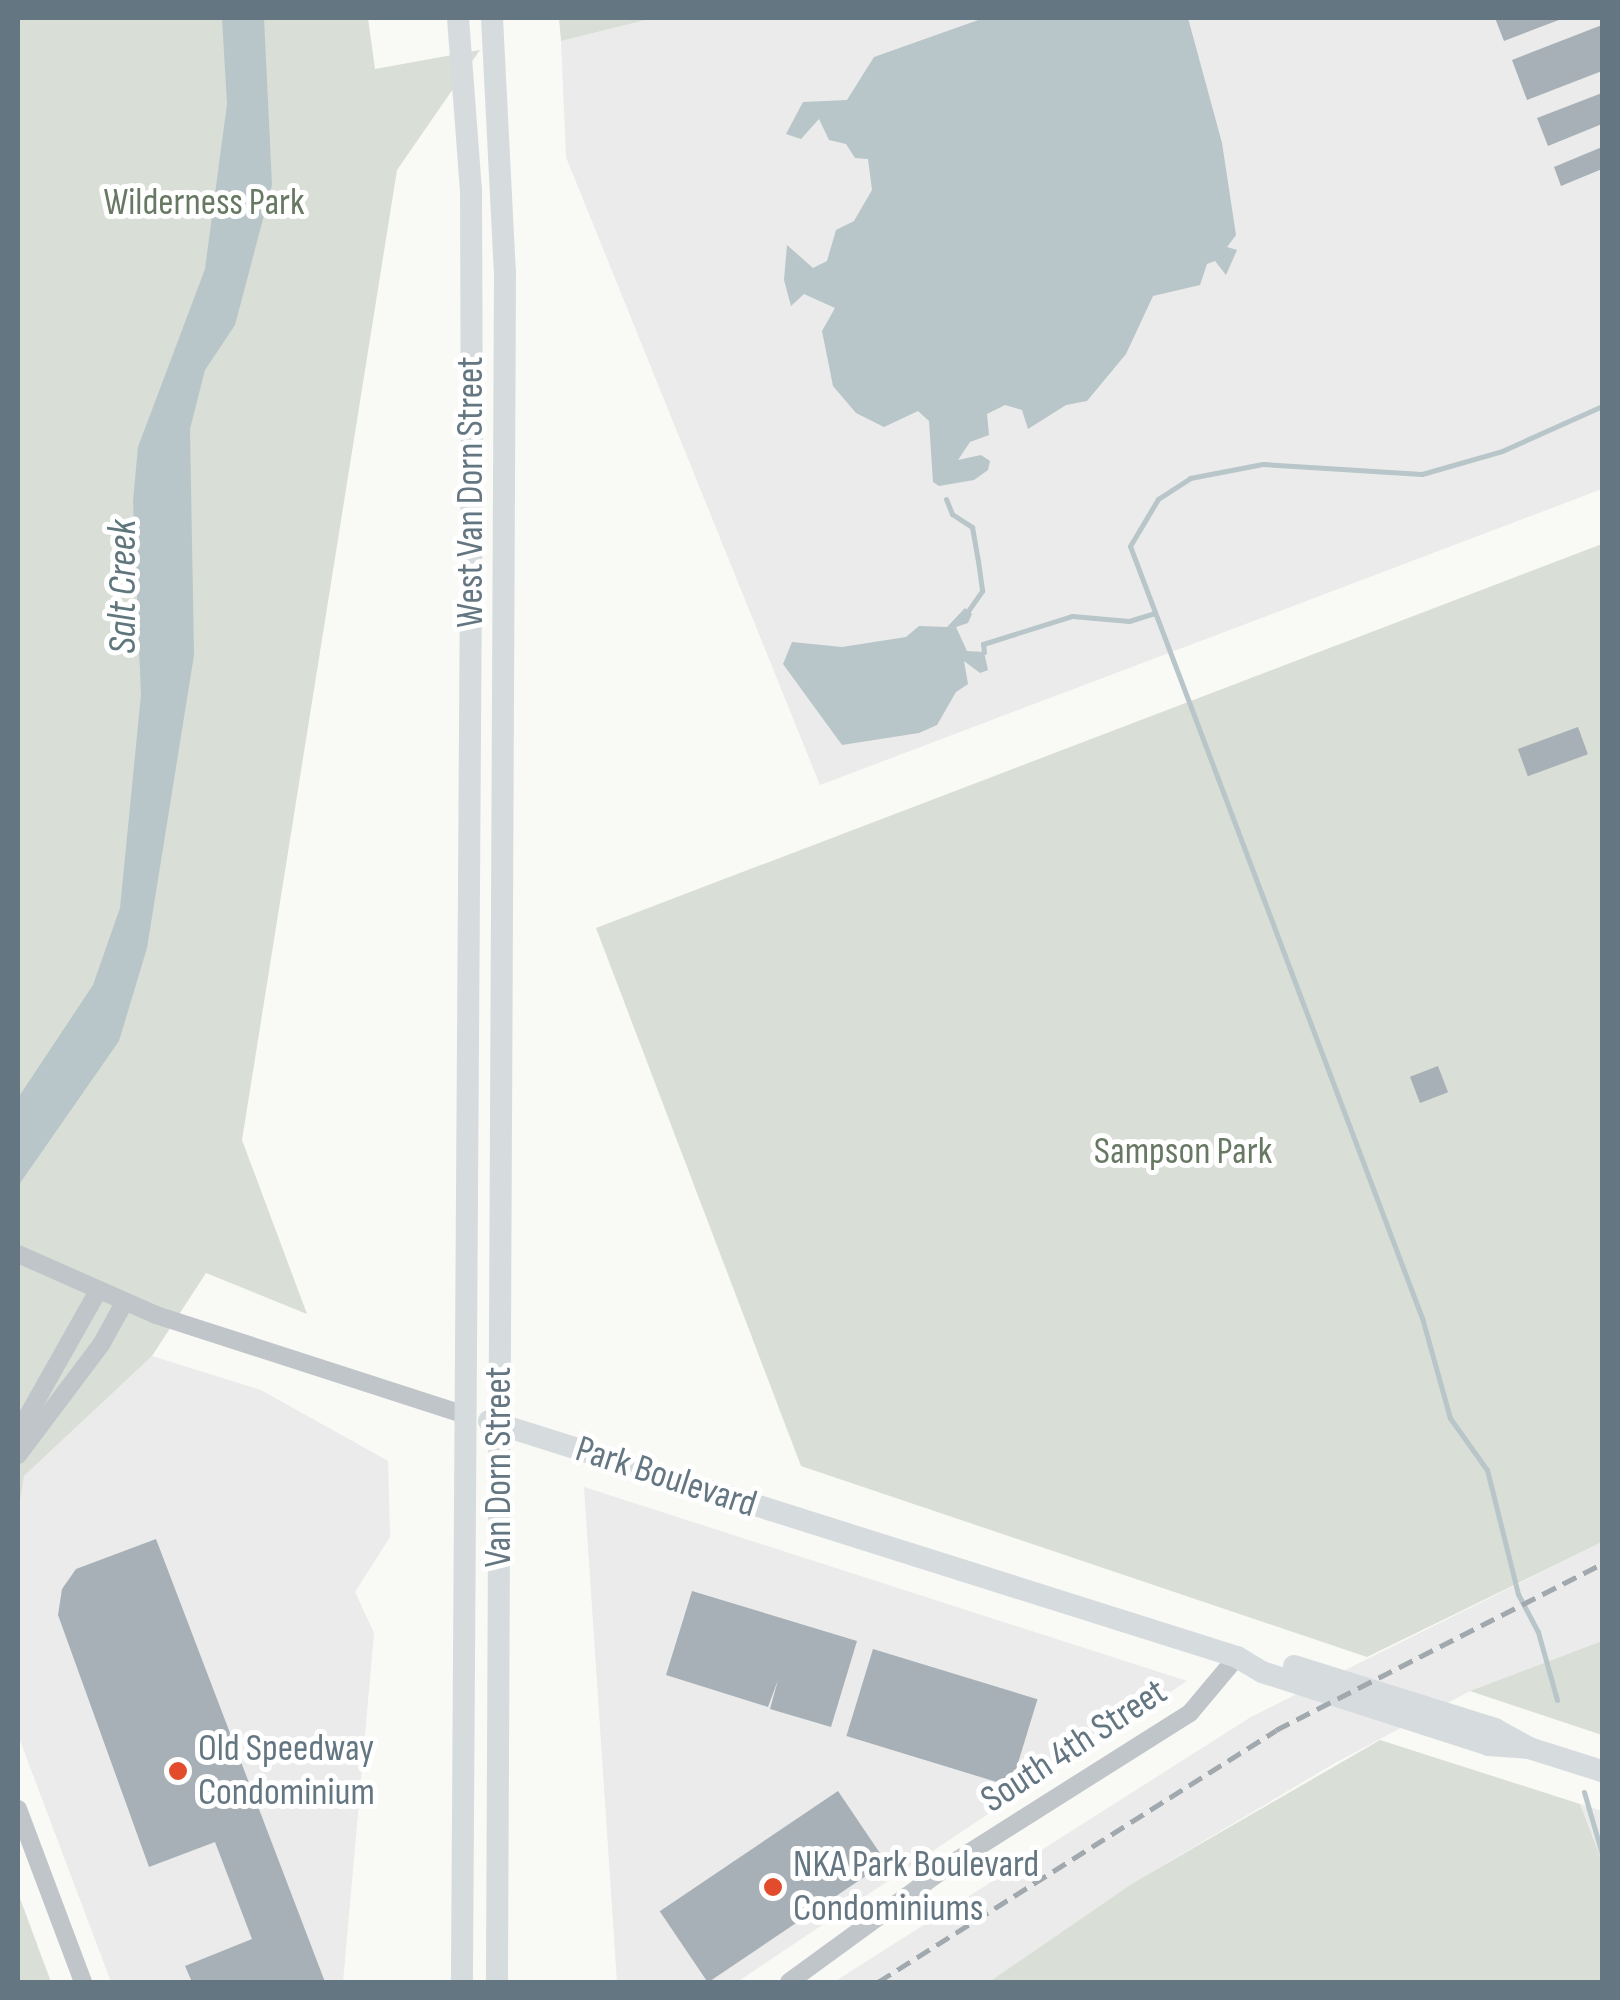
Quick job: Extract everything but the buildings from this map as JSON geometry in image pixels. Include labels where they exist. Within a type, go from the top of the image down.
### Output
[{"type":"main road","name":"West Van Dorn Street","points":[[458,18],[471,190],[468,967]]},
{"type":"main road","name":"West Van Dorn Street","points":[[492,18],[505,230],[500,952]]},
{"type":"main road","name":"Van Dorn Street","points":[[497,1982],[500,952]]},
{"type":"main road","name":"Van Dorn Street","points":[[462,1982],[468,967]]},
{"type":"main road","name":"Park Boulevard","points":[[466,1415],[1237,1658],[1266,1657],[1494,1728],[1529,1748],[1602,1772]]},
{"type":"street","name":"Park Boulevard","points":[[24,1258],[124,1303],[466,1415]]},
{"type":"street","points":[[18,1433],[97,1293]]},
{"type":"street","points":[[18,1455],[102,1343],[124,1303]]},
{"type":"street","name":"South 4th Street","points":[[790,1982],[950,1864],[1190,1712],[1237,1658]]},
{"type":"street","points":[[18,1809],[83,1982]]},
{"type":"shaded area","points":[[222,18],[264,18],[272,185],[235,325],[205,370],[190,429],[194,655],[147,948],[119,1041],[18,1186],[18,1098],[93,985],[120,908],[141,695],[133,501],[138,447],[205,269],[227,104]]},
{"type":"shaded area","points":[[654,18],[1602,18],[1602,489],[820,785],[566,157],[561,41]]},
{"type":"shaded area","points":[[984,18],[1188,18],[1222,143],[1236,235],[1227,247],[1237,250],[1226,275],[1215,261],[1207,264],[1200,285],[1153,296],[1126,354],[1087,401],[1066,405],[1028,429],[1022,410],[1005,405],[987,414],[989,435],[970,442],[958,460],[981,455],[990,461],[988,470],[974,480],[939,486],[933,482],[929,421],[918,411],[884,427],[856,413],[833,386],[822,331],[835,308],[804,294],[791,306],[784,280],[787,245],[813,268],[827,261],[836,230],[854,221],[872,190],[868,159],[855,158],[846,144],[829,140],[819,119],[801,139],[786,134],[803,102],[847,100],[874,57]]},
{"type":"shaded area","points":[[965,608],[972,614],[968,623],[956,627],[967,651],[984,652],[988,670],[980,673],[964,661],[968,684],[956,692],[937,725],[919,733],[842,745],[783,664],[792,642],[842,647],[906,637],[919,626],[947,627]]},
{"type":"shaded area","points":[[152,1356],[261,1390],[388,1461],[390,1537],[355,1592],[374,1633],[343,1982],[111,1982],[18,1735],[18,1514],[24,1476]]},
{"type":"shaded area","points":[[584,1487],[1187,1681],[737,1982],[617,1982]]},
{"type":"shaded area","points":[[1602,1542],[1602,1641],[1470,1691],[1335,1763],[1133,1883],[989,1982],[834,1982],[1251,1717]]},
{"type":"shaded area","points":[[1580,1804],[1602,1811],[1602,1861]]},
{"type":"green space","name":"Wilderness Park","points":[[18,18],[368,18],[375,69],[480,50],[397,170],[242,1140],[307,1314],[206,1273],[152,1356],[24,1476],[18,1514]]},
{"type":"green space","points":[[559,18],[654,18],[561,41]]},
{"type":"green space","name":"Sampson Park","points":[[1602,544],[1602,1542],[1367,1657],[801,1466],[596,928]]},
{"type":"green space","points":[[1602,1641],[1602,1735],[1470,1691]]},
{"type":"green space","points":[[1380,1740],[1580,1804],[1602,1861],[1602,1982],[989,1982],[1133,1883]]},
{"type":"green space","points":[[18,1893],[51,1982],[18,1982]]},
{"type":"waterway","points":[[1557,1700],[1538,1632],[1518,1594],[1487,1470],[1450,1418],[1422,1318],[1130,546],[1158,499],[1190,478],[1263,464],[1422,474],[1502,451],[1602,406]]},
{"type":"waterway","points":[[946,499],[952,514],[972,527],[982,591],[968,611]]},
{"type":"waterway","points":[[984,652],[983,644],[1072,616],[1129,621],[1152,614]]},
{"type":"waterway","points":[[1584,1792],[1602,1854]]},
{"type":"railway","points":[[878,1982],[1276,1730],[1602,1564]]},
{"type":"place","name":"Old Speedway Condominium","points":[[178,1771]]},
{"type":"place","name":"NKA Park Boulevard Condominiums","points":[[773,1887]]},
{"type":"water label","name":"Salt Creek","points":[[123,587]]}]
